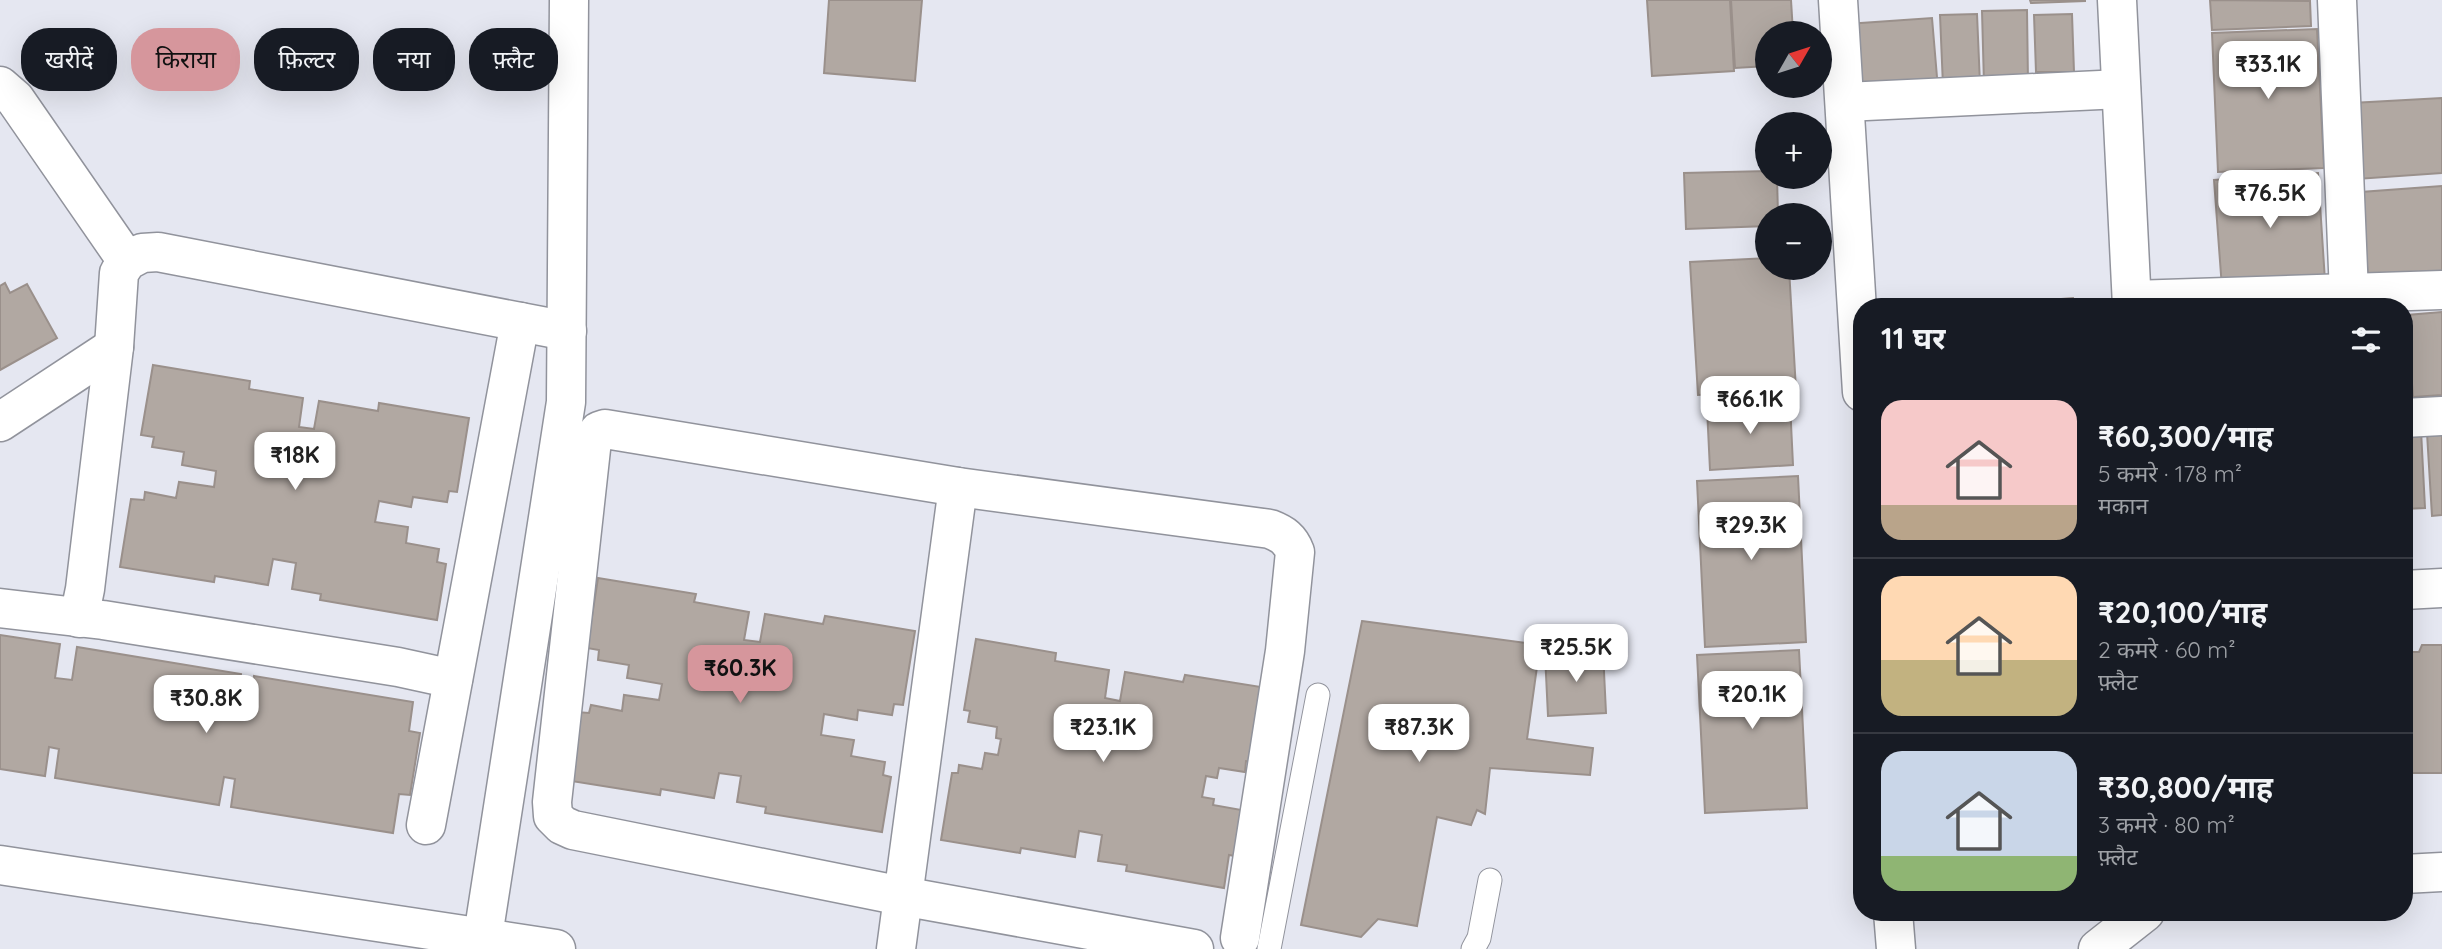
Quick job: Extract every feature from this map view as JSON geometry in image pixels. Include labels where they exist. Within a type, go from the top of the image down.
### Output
[{"type":"street","points":[[482,943],[566,402],[569,0]]},
{"type":"street","points":[[1838,0],[1856,298]]},
{"type":"street","points":[[2117,0],[2132,298]]},
{"type":"street","points":[[2337,0],[2348,293]]},
{"type":"street","points":[[0,86],[15,99],[127,261]]},
{"type":"street","points":[[1844,102],[2121,89]]},
{"type":"street","points":[[79,618],[114,347],[119,273],[127,261],[142,253],[158,252],[568,331]]},
{"type":"street","points":[[2240,298],[2442,289]]},
{"type":"street","points":[[426,825],[520,322]]},
{"type":"street","points":[[0,422],[114,347]]},
{"type":"street","points":[[2413,418],[2442,416]]},
{"type":"street","points":[[1194,949],[902,896],[573,830],[562,825],[553,816],[552,802],[592,440],[599,431],[605,429],[958,487],[1270,529],[1282,533],[1291,542],[1295,552],[1247,945]]},
{"type":"street","points":[[896,949],[958,487]]},
{"type":"street","points":[[2413,590],[2442,588]]},
{"type":"street","points":[[0,608],[398,667],[453,679]]},
{"type":"street","points":[[0,865],[482,943],[556,949]]},
{"type":"street","points":[[2413,874],[2442,872]]},
{"type":"street","points":[[1894,921],[1896,949]]},
{"type":"street","points":[[2098,949],[2134,921]]},
{"type":"lane","points":[[1247,945],[1318,695]]},
{"type":"lane","points":[[1473,949],[1479,938],[1490,880]]},
{"type":"building","points":[[829,0],[922,0],[915,81],[824,73]]},
{"type":"building","points":[[1647,0],[1730,0],[1734,71],[1652,76]]},
{"type":"building","points":[[1731,0],[1791,0],[1792,21],[1755,21],[1755,67],[1735,68]]},
{"type":"building","points":[[2030,0],[2085,0],[2085,1],[2031,3]]},
{"type":"building","points":[[2210,0],[2310,1],[2311,26],[2212,30]]},
{"type":"building","points":[[2027,10],[2028,83],[1984,84],[1982,11]]},
{"type":"building","points":[[1977,14],[1980,84],[1943,86],[1940,15]]},
{"type":"building","points":[[2072,14],[2074,72],[2036,72],[2034,15]]},
{"type":"building","points":[[1932,18],[1938,89],[1852,96],[1847,24]]},
{"type":"building","points":[[2317,29],[2324,168],[2218,172],[2212,33]]},
{"type":"building","points":[[2442,98],[2442,173],[2357,179],[2352,103]]},
{"type":"building","points":[[1755,171],[1755,189],[1777,189],[1778,203],[1755,203],[1755,226],[1686,229],[1684,173]]},
{"type":"building","points":[[2318,173],[2325,281],[2222,288],[2214,180]]},
{"type":"building","points":[[2442,186],[2442,273],[2368,278],[2361,192]]},
{"type":"building","points":[[1755,259],[1755,280],[1790,280],[1796,390],[1698,395],[1690,262]]},
{"type":"building","points":[[5,283],[10,293],[27,284],[57,338],[0,370],[0,286]]},
{"type":"building","points":[[2442,312],[2442,395],[2413,397],[2413,314]]},
{"type":"building","points":[[153,365],[250,381],[249,389],[303,398],[299,427],[314,429],[319,401],[378,411],[379,403],[469,418],[457,492],[449,491],[447,502],[413,497],[411,507],[379,501],[375,522],[408,527],[406,543],[439,549],[437,562],[446,564],[437,620],[320,600],[321,594],[292,589],[296,563],[273,559],[268,585],[215,576],[214,582],[120,567],[131,499],[144,500],[145,492],[176,498],[179,482],[214,487],[216,471],[182,465],[184,452],[152,447],[154,437],[141,435]]},
{"type":"building","points":[[1790,403],[1793,465],[1710,470],[1707,408]]},
{"type":"building","points":[[2413,430],[2421,430],[2425,508],[2413,509]]},
{"type":"building","points":[[2427,433],[2442,433],[2442,515],[2432,516]]},
{"type":"building","points":[[1798,476],[1806,642],[1705,647],[1697,481]]},
{"type":"building","points":[[598,578],[696,594],[694,602],[749,612],[744,640],[760,642],[765,614],[823,624],[825,616],[915,631],[903,705],[894,704],[892,715],[858,710],[857,720],[824,714],[821,735],[854,740],[851,756],[885,762],[883,775],[891,777],[882,832],[765,813],[766,807],[737,802],[741,776],[719,773],[714,798],[661,789],[660,795],[565,780],[577,712],[589,713],[591,705],[622,711],[624,695],[659,700],[662,684],[627,678],[629,665],[598,660],[599,650],[587,648]]},
{"type":"building","points":[[1362,621],[1540,645],[1527,739],[1593,748],[1590,775],[1490,768],[1485,814],[1477,810],[1471,825],[1437,817],[1417,926],[1378,919],[1361,937],[1301,925]]},
{"type":"building","points":[[0,635],[60,644],[55,678],[72,680],[77,647],[241,674],[237,699],[251,702],[254,676],[413,702],[409,731],[420,733],[410,795],[399,794],[393,833],[231,807],[235,779],[224,777],[219,805],[55,778],[59,749],[49,747],[45,776],[0,769]]},
{"type":"building","points":[[976,639],[1056,653],[1055,661],[1109,670],[1105,698],[1120,701],[1125,672],[1183,682],[1185,675],[1261,687],[1255,762],[1246,761],[1245,772],[1219,768],[1217,778],[1206,776],[1202,797],[1214,799],[1213,805],[1247,811],[1240,857],[1229,855],[1224,888],[1126,871],[1127,865],[1098,861],[1102,835],[1079,831],[1075,857],[1021,848],[1020,853],[941,840],[952,773],[958,773],[959,765],[982,769],[985,753],[998,755],[1001,739],[996,738],[997,727],[968,722],[970,711],[964,710]]},
{"type":"building","points":[[2422,645],[2442,645],[2442,773],[2413,773],[2413,652],[2419,652]]},
{"type":"building","points":[[1799,650],[1807,808],[1705,813],[1697,655]]},
{"type":"building","points":[[1603,651],[1606,713],[1548,716],[1545,654]]}]
